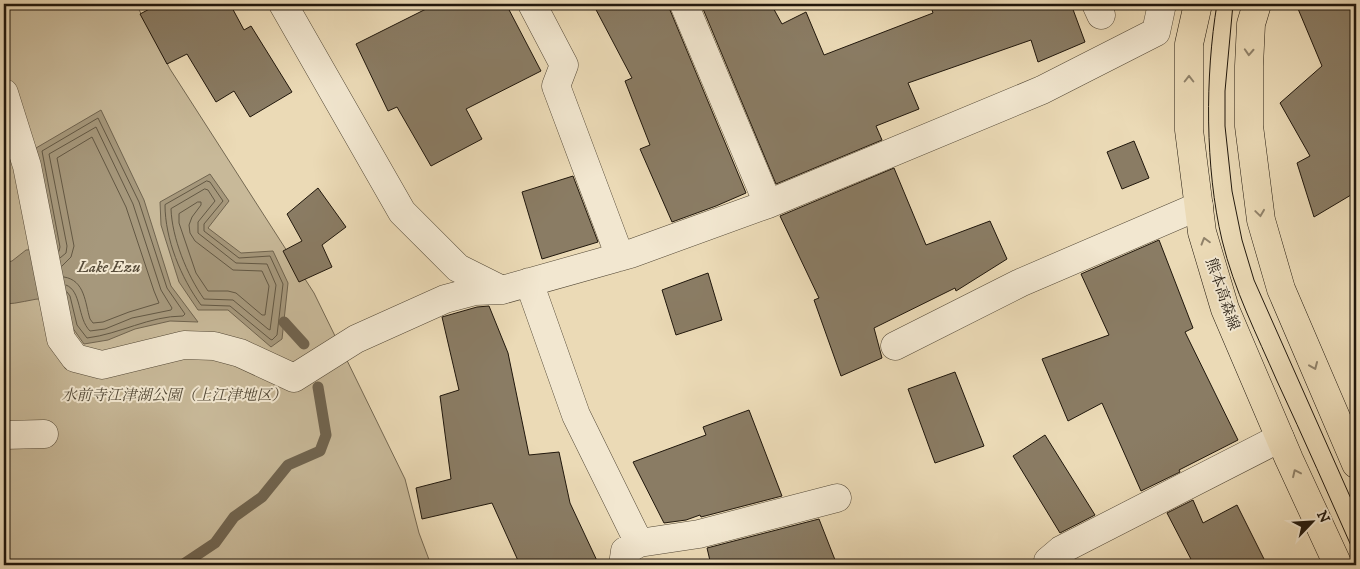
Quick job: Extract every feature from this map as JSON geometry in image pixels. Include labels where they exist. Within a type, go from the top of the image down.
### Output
[{"type":"main road","name":"熊本高森線","points":[[1198,4],[1189,44],[1189,120],[1202,232],[1225,309],[1280,438],[1338,565]]},
{"type":"main road","points":[[1257,4],[1251,24],[1249,126],[1261,220],[1281,289],[1356,464]]},
{"type":"street","points":[[283,4],[402,212],[458,268],[502,290]]},
{"type":"street","points":[[532,4],[564,65],[556,86],[620,257]]},
{"type":"street","points":[[684,4],[768,204]]},
{"type":"street","points":[[4,93],[27,166],[61,339],[75,358],[102,365],[184,345],[214,346],[240,353],[294,378],[356,339],[445,299],[475,291],[502,290],[620,257],[768,204],[1042,90],[1156,32],[1162,4]]},
{"type":"street","points":[[895,346],[1020,283],[1199,206]]},
{"type":"street","points":[[529,282],[576,415],[639,542]]},
{"type":"street","points":[[4,436],[44,434]]},
{"type":"street","points":[[1048,565],[1048,561],[1061,550],[1280,438]]},
{"type":"street","points":[[623,565],[625,551],[639,542],[699,534],[837,498]]},
{"type":"green space","name":"水前寺江津湖公園（上江津地区）","points":[[4,4],[136,4],[170,69],[314,293],[405,479],[419,533],[431,565],[4,565]]},
{"type":"water","name":"Lake Ezu","points":[[101,110],[144,200],[171,286],[198,322],[170,321],[135,329],[108,340],[84,344],[72,327],[46,298],[4,304],[4,263],[12,261],[26,250],[56,248],[36,148]]},
{"type":"water","points":[[210,174],[229,201],[208,228],[241,253],[273,251],[288,283],[282,339],[271,347],[228,310],[198,310],[179,282],[161,225],[160,202]]},
{"type":"building","points":[[159,4],[230,4],[244,30],[251,26],[292,92],[250,117],[234,91],[216,102],[187,54],[167,64],[140,14]]},
{"type":"building","points":[[436,4],[506,4],[541,71],[466,109],[482,139],[431,166],[397,107],[388,111],[356,44]]},
{"type":"building","points":[[593,4],[669,4],[746,193],[672,222],[640,149],[650,145],[625,81],[632,78]]},
{"type":"building","points":[[701,4],[771,4],[782,24],[806,12],[824,55],[933,13],[930,4],[1071,4],[1085,42],[1038,62],[1031,40],[908,83],[919,109],[876,126],[882,140],[776,184]]},
{"type":"building","points":[[1296,4],[1356,4],[1356,192],[1314,217],[1297,163],[1310,156],[1280,103],[1322,66]]},
{"type":"building","points":[[1134,141],[1149,178],[1122,189],[1107,152]]},
{"type":"building","points":[[894,168],[926,245],[990,221],[1007,259],[956,291],[955,288],[874,328],[882,358],[841,376],[814,300],[819,298],[780,216]]},
{"type":"building","points":[[573,176],[598,242],[542,259],[522,192]]},
{"type":"building","points":[[318,188],[346,227],[322,245],[332,267],[299,282],[283,251],[302,241],[287,214]]},
{"type":"building","points":[[1159,240],[1193,328],[1185,332],[1238,440],[1141,491],[1102,403],[1068,421],[1042,359],[1109,335],[1081,274]]},
{"type":"building","points":[[708,273],[722,320],[676,335],[662,290]]},
{"type":"building","points":[[489,306],[508,353],[529,455],[559,452],[570,503],[599,565],[520,565],[492,503],[422,519],[416,488],[451,479],[440,396],[459,390],[442,317],[477,307]]},
{"type":"building","points":[[955,372],[984,446],[935,463],[908,389]]},
{"type":"building","points":[[749,410],[782,496],[701,517],[700,515],[686,520],[664,523],[633,462],[706,435],[703,427]]},
{"type":"building","points":[[1045,435],[1095,515],[1060,533],[1013,456]]},
{"type":"building","points":[[1193,500],[1203,523],[1237,505],[1267,565],[1194,565],[1167,513]]},
{"type":"building","points":[[819,519],[837,565],[711,565],[707,548]]},
{"type":"waterway","points":[[284,322],[304,344]]},
{"type":"waterway","points":[[182,565],[215,543],[234,517],[262,497],[288,465],[320,451],[326,435],[318,387]]},
{"type":"tram line","points":[[1217,4],[1210,61],[1209,122],[1212,183],[1222,240],[1246,312],[1356,557]]},
{"type":"tram line","points":[[1233,4],[1225,91],[1225,126],[1232,191],[1242,240],[1254,280],[1356,510]]}]
